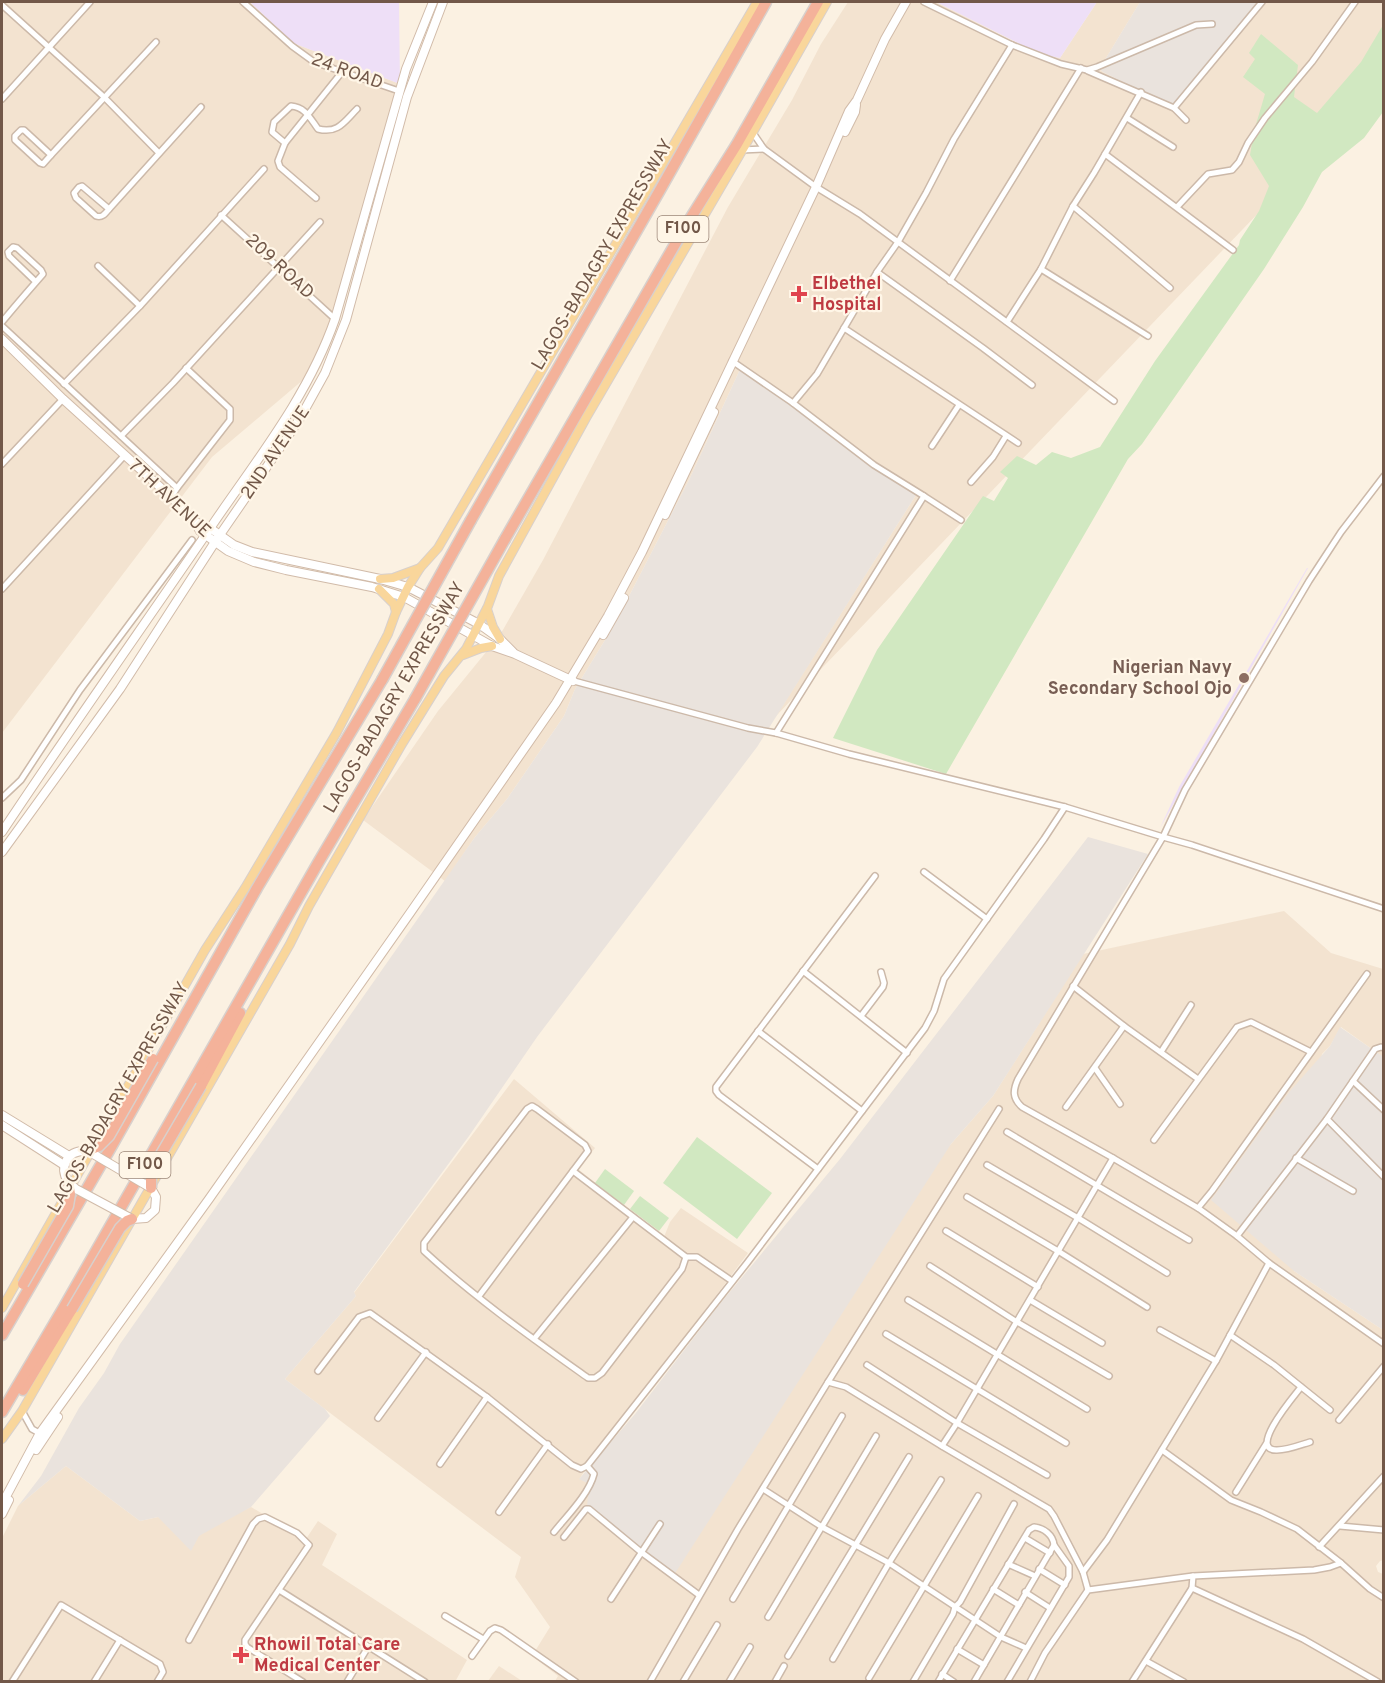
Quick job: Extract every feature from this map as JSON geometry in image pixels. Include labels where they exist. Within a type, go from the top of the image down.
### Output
[{"type":"highway","name":"LAGOS-BADAGRY EXPRESSWAY","points":[[2,1335],[257,888],[337,751],[382,680],[766,2]]},
{"type":"highway","name":"LAGOS-BADAGRY EXPRESSWAY","points":[[2,1412],[366,780],[415,699],[504,539],[685,226],[737,144],[818,2]]},
{"type":"highway","points":[[86,1151],[99,1146],[110,1136],[211,959],[257,888]]},
{"type":"highway","points":[[151,1188],[152,1173],[156,1164],[253,989],[287,918]]},
{"type":"highway","points":[[2,1323],[68,1206],[70,1194],[68,1182]]},
{"type":"highway","points":[[2,1423],[120,1228],[132,1219]]},
{"type":"main road","name":"2ND AVENUE","points":[[2,832],[290,411],[322,354],[335,319],[399,91],[433,2]]},
{"type":"main road","name":"2ND AVENUE","points":[[2,852],[120,689],[215,542],[312,399],[337,346],[346,320],[407,97],[441,2]]},
{"type":"main road","name":"LAGOS-BADAGRY EXPRESSWAY","points":[[2,1308],[205,950],[251,879],[337,732],[388,634],[408,587],[420,568],[438,548],[757,2]]},
{"type":"main road","name":"LAGOS-BADAGRY EXPRESSWAY","points":[[2,1439],[22,1411],[402,744],[444,676],[462,655],[473,636],[487,609],[499,576],[586,418],[826,2]]},
{"type":"main road","points":[[2,1504],[42,1435],[572,681],[642,552],[818,188],[849,111],[857,100],[885,39],[906,2]]},
{"type":"main road","name":"7TH AVENUE","points":[[2,339],[63,399],[171,497],[205,536],[228,551],[254,562],[379,589],[404,597],[492,646],[572,681]]},
{"type":"main road","points":[[195,522],[210,528],[234,545],[252,552],[408,587],[479,624],[500,639],[514,654]]},
{"type":"main road","points":[[380,579],[393,578],[420,568]]},
{"type":"main road","points":[[379,589],[394,604],[396,612]]},
{"type":"main road","points":[[487,609],[500,639]]},
{"type":"main road","points":[[462,655],[492,646]]},
{"type":"main road","points":[[2,1115],[69,1156]]},
{"type":"main road","points":[[2,1125],[64,1165]]},
{"type":"main road","points":[[86,1151],[151,1188],[156,1197],[155,1210],[146,1218],[132,1219],[76,1189],[68,1182],[64,1173],[64,1165],[69,1156],[76,1152],[86,1151]]},
{"type":"main road","points":[[2,1514],[42,1435]]},
{"type":"street","points":[[2,99],[90,2]]},
{"type":"street","name":"24 ROAD","points":[[243,2],[302,55],[326,68],[399,91]]},
{"type":"street","points":[[924,2],[1011,45],[1061,64],[1084,69],[1141,92],[1174,108],[1186,120]]},
{"type":"street","points":[[1174,108],[1262,2]]},
{"type":"street","points":[[1177,207],[1208,174],[1232,170],[1239,162],[1248,143],[1265,118],[1312,62],[1355,2]]},
{"type":"street","points":[[2,5],[104,97],[159,153]]},
{"type":"street","points":[[950,281],[1084,69],[1097,67],[1196,25],[1212,24]]},
{"type":"street","points":[[51,155],[24,130],[20,130],[15,136],[15,140],[44,164],[156,42]]},
{"type":"street","points":[[793,403],[817,374],[877,272],[898,242],[954,139],[1011,45]]},
{"type":"street","points":[[316,198],[280,167],[278,161],[285,143],[342,72]]},
{"type":"street","points":[[1007,322],[1041,269],[1073,206],[1141,92]]},
{"type":"street","points":[[285,143],[272,132],[274,122],[291,106],[301,108],[318,129],[330,131],[338,128],[357,109]]},
{"type":"street","points":[[109,209],[82,186],[74,192],[76,198],[96,216],[103,216],[201,107]]},
{"type":"street","points":[[1127,118],[1173,147]]},
{"type":"street","points":[[753,132],[764,149],[818,188],[860,214],[1114,401]]},
{"type":"street","points":[[741,150],[764,149]]},
{"type":"street","points":[[1105,154],[1233,250]]},
{"type":"street","points":[[64,384],[140,306],[264,169]]},
{"type":"street","points":[[1073,206],[1170,288]]},
{"type":"street","name":"209 ROAD","points":[[221,215],[335,319]]},
{"type":"street","points":[[121,436],[320,222]]},
{"type":"street","points":[[36,282],[9,256],[8,252],[13,247],[17,248],[43,274],[2,324],[177,488]]},
{"type":"street","points":[[99,266],[140,306]]},
{"type":"street","points":[[1041,269],[1148,336]]},
{"type":"street","points":[[877,272],[1032,385]]},
{"type":"street","points":[[844,328],[1018,443]]},
{"type":"street","points":[[734,362],[793,403],[874,465],[961,520]]},
{"type":"street","points":[[171,497],[230,420],[231,413],[230,409],[186,368]]},
{"type":"street","points":[[2,464],[63,399]]},
{"type":"street","points":[[932,446],[959,405]]},
{"type":"street","points":[[971,482],[993,457],[1006,436]]},
{"type":"street","points":[[2,589],[124,456]]},
{"type":"street","points":[[1383,476],[1341,532],[1309,581],[1185,790],[1163,837],[1014,1088],[1016,1102],[1022,1107],[1198,1208],[1238,1236],[1269,1263],[1383,1344]]},
{"type":"street","points":[[776,733],[924,496]]},
{"type":"street","points":[[2,798],[21,780],[80,690],[192,540]]},
{"type":"street","points":[[572,681],[849,754],[1065,807],[1192,845],[1383,909]]},
{"type":"street","points":[[318,1371],[359,1317],[370,1312],[488,1397],[578,1468],[587,1466],[907,1053],[931,1019],[944,979],[1065,807]]},
{"type":"street","points":[[924,872],[987,919]]},
{"type":"street","points":[[818,1169],[716,1092],[716,1087],[875,876]]},
{"type":"street","points":[[803,971],[907,1053]]},
{"type":"street","points":[[861,1016],[884,987],[881,972]]},
{"type":"street","points":[[1198,1208],[1366,974]]},
{"type":"street","points":[[1073,986],[1198,1079]]},
{"type":"street","points":[[1161,1052],[1191,1005]]},
{"type":"street","points":[[1154,1140],[1237,1027],[1251,1022],[1311,1052]]},
{"type":"street","points":[[1066,1107],[1124,1026]]},
{"type":"street","points":[[758,1031],[862,1111]]},
{"type":"street","points":[[1238,1236],[1327,1119],[1375,1049],[1383,1048]]},
{"type":"street","points":[[1095,1068],[1120,1104]]},
{"type":"street","points":[[1353,1081],[1383,1110]]},
{"type":"street","points":[[479,1296],[588,1151],[585,1145],[532,1106],[527,1109],[424,1243],[424,1251],[479,1296],[534,1339],[588,1378],[595,1378],[602,1373],[682,1269],[686,1257]]},
{"type":"street","points":[[650,1682],[699,1595],[828,1382],[999,1109]]},
{"type":"street","points":[[1327,1119],[1383,1177]]},
{"type":"street","points":[[1006,1132],[1189,1240]]},
{"type":"street","points":[[942,1446],[1113,1158]]},
{"type":"street","points":[[1296,1158],[1353,1191]]},
{"type":"street","points":[[987,1165],[1167,1273]]},
{"type":"street","points":[[573,1171],[686,1257],[697,1257],[732,1281]]},
{"type":"street","points":[[967,1197],[1147,1307]]},
{"type":"street","points":[[534,1339],[633,1216]]},
{"type":"street","points":[[946,1231],[1038,1287]]},
{"type":"street","points":[[1083,1572],[1107,1540],[1216,1361],[1269,1263]]},
{"type":"street","points":[[930,1266],[1017,1322],[1109,1376]]},
{"type":"street","points":[[908,1300],[1087,1409]]},
{"type":"street","points":[[1030,1300],[1102,1343]]},
{"type":"street","points":[[1160,1330],[1216,1361]]},
{"type":"street","points":[[886,1334],[1066,1443]]},
{"type":"street","points":[[1230,1335],[1274,1365],[1330,1410]]},
{"type":"street","points":[[378,1418],[426,1352]]},
{"type":"street","points":[[867,1365],[957,1423],[1047,1475]]},
{"type":"street","points":[[1339,1420],[1383,1366]]},
{"type":"street","points":[[828,1382],[846,1387],[1048,1509],[1054,1516],[1083,1572],[1088,1590]]},
{"type":"street","points":[[1236,1492],[1266,1444],[1274,1424],[1301,1387]]},
{"type":"street","points":[[440,1464],[488,1397]]},
{"type":"street","points":[[22,1411],[32,1429],[42,1435]]},
{"type":"street","points":[[733,1599],[842,1416]]},
{"type":"street","points":[[768,1617],[876,1436]]},
{"type":"street","points":[[1266,1444],[1269,1448],[1280,1450],[1310,1442]]},
{"type":"street","points":[[499,1512],[548,1444]]},
{"type":"street","points":[[1162,1450],[1231,1500],[1304,1533],[1370,1590],[1383,1598]]},
{"type":"street","points":[[788,1656],[909,1457]]},
{"type":"street","points":[[554,1532],[587,1490],[592,1480],[593,1472],[587,1466]]},
{"type":"street","points":[[1319,1547],[1383,1476]]},
{"type":"street","points":[[833,1659],[941,1480]]},
{"type":"street","points":[[764,1489],[822,1527],[889,1563],[1001,1637],[1026,1648]]},
{"type":"street","points":[[868,1678],[978,1496]]},
{"type":"street","points":[[913,1682],[1014,1504]]},
{"type":"street","points":[[564,1537],[586,1509],[589,1509],[640,1552],[699,1595]]},
{"type":"street","points":[[189,1640],[253,1524],[265,1517],[297,1533],[309,1545],[245,1640],[245,1644],[303,1682]]},
{"type":"street","points":[[611,1599],[660,1524]]},
{"type":"street","points":[[1340,1526],[1383,1530]]},
{"type":"street","points":[[938,1682],[1029,1530],[1034,1527],[1040,1528],[1049,1533],[1054,1545],[1069,1566],[1069,1577],[1007,1682]]},
{"type":"street","points":[[1025,1538],[1050,1553]]},
{"type":"street","points":[[977,1681],[1025,1592],[1054,1545]]},
{"type":"street","points":[[1008,1563],[1035,1576]]},
{"type":"street","points":[[1030,1682],[1046,1653],[1088,1590],[1193,1576],[1314,1570],[1341,1563]]},
{"type":"street","points":[[1039,1569],[1065,1585]]},
{"type":"street","points":[[1132,1682],[1192,1588],[1193,1576]]},
{"type":"street","points":[[1192,1588],[1303,1639],[1378,1682]]},
{"type":"street","points":[[993,1589],[1019,1605]]},
{"type":"street","points":[[279,1590],[425,1682]]},
{"type":"street","points":[[1025,1592],[1050,1608]]},
{"type":"street","points":[[12,1682],[61,1605],[160,1664],[163,1672],[158,1682]]},
{"type":"street","points":[[445,1616],[483,1639]]},
{"type":"street","points":[[683,1682],[717,1625]]},
{"type":"street","points":[[472,1656],[490,1630],[495,1628],[576,1682]]},
{"type":"street","points":[[94,1682],[120,1640]]},
{"type":"street","points":[[347,1682],[368,1647]]},
{"type":"street","points":[[729,1682],[750,1647]]},
{"type":"street","points":[[957,1649],[984,1665]]},
{"type":"street","points":[[1146,1661],[1184,1682]]},
{"type":"street","points":[[775,1682],[784,1666]]},
{"type":"street","points":[[942,1674],[954,1682]]},
{"type":"shaded area","points":[[2,2],[250,2],[293,43],[400,84],[358,243],[310,374],[212,457],[2,733]]},
{"type":"shaded area","points":[[250,2],[399,2],[400,84],[293,43]]},
{"type":"shaded area","points":[[848,2],[936,2],[1039,54],[1060,58],[1097,2],[1140,2],[1103,63],[1097,67],[1177,109],[1253,16],[1256,2],[1383,2],[1383,83],[776,716],[916,495],[871,465],[742,365],[689,480],[613,627],[575,689],[564,716],[507,799],[475,837],[445,881],[363,820],[438,711],[500,635],[543,560],[728,207],[792,100],[821,44]]},
{"type":"shaded area","points":[[936,2],[1097,2],[1060,58],[1040,54]]},
{"type":"shaded area","points":[[1140,2],[1256,2],[1253,16],[1177,109],[1097,67],[1103,63]]},
{"type":"shaded area","points":[[742,365],[871,465],[916,495],[757,747],[537,1037],[469,1136],[354,1292],[356,1296],[285,1379],[325,1409],[330,1416],[251,1507],[199,1536],[191,1551],[158,1517],[140,1521],[66,1466],[18,1506],[41,1476],[79,1408],[104,1373],[120,1344],[475,837],[507,799],[564,716],[575,689],[613,627],[689,480]]},
{"type":"shaded area","name":"Nigerian Navy Secondary School Ojo","points":[[1308,568],[1160,828],[1179,787]]},
{"type":"shaded area","points":[[1088,837],[1148,854],[993,1096],[951,1144],[672,1578],[587,1507],[589,1484],[579,1479],[635,1414],[719,1305],[840,1159]]},
{"type":"shaded area","points":[[1284,911],[1331,953],[1383,969],[1383,1057],[1341,1027],[1330,1046],[1322,1054],[1294,1271],[1383,1330],[1384,1560],[1376,1566],[1378,1572],[1383,1574],[1383,1681],[555,1681],[558,1676],[532,1656],[550,1627],[515,1577],[521,1557],[285,1379],[356,1296],[354,1293],[514,1079],[595,1148],[578,1169],[664,1237],[670,1222],[681,1208],[748,1253],[584,1472],[580,1478],[589,1484],[951,1144],[993,1096],[1083,954]]},
{"type":"shaded area","points":[[1340,1027],[1383,1056],[1383,1330],[1294,1271],[1211,1200],[1290,1091],[1330,1046]]},
{"type":"shaded area","points":[[66,1466],[140,1521],[158,1517],[197,1531],[251,1507],[306,1539],[318,1521],[337,1534],[322,1565],[467,1660],[455,1682],[2,1682],[2,1538],[18,1506]]},
{"type":"shaded area","points":[[499,1666],[522,1681],[488,1681]]},
{"type":"green space","points":[[1383,25],[1383,112],[1364,138],[1322,172],[1264,269],[1142,444],[1128,459],[946,774],[833,738],[877,650],[983,496],[994,501],[1008,478],[1000,472],[1017,456],[1036,465],[1052,452],[1071,458],[1100,447],[1155,361],[1239,245],[1259,211],[1269,186],[1250,155],[1254,131],[1265,94],[1243,77],[1255,59],[1249,53],[1261,34],[1298,65],[1294,97],[1317,113],[1361,62]]},
{"type":"green space","points":[[697,1137],[772,1193],[737,1239],[663,1183]]},
{"type":"green space","points":[[605,1169],[634,1191],[624,1205],[595,1183]]},
{"type":"green space","points":[[640,1196],[669,1218],[659,1231],[630,1209]]},
{"type":"place","name":"Elbethel Hospital","points":[[799,294]]},
{"type":"place","name":"Nigerian Navy Secondary School Ojo","points":[[1244,678]]},
{"type":"place","name":"Rhowil Total Care Medical Center","points":[[241,1655]]}]
